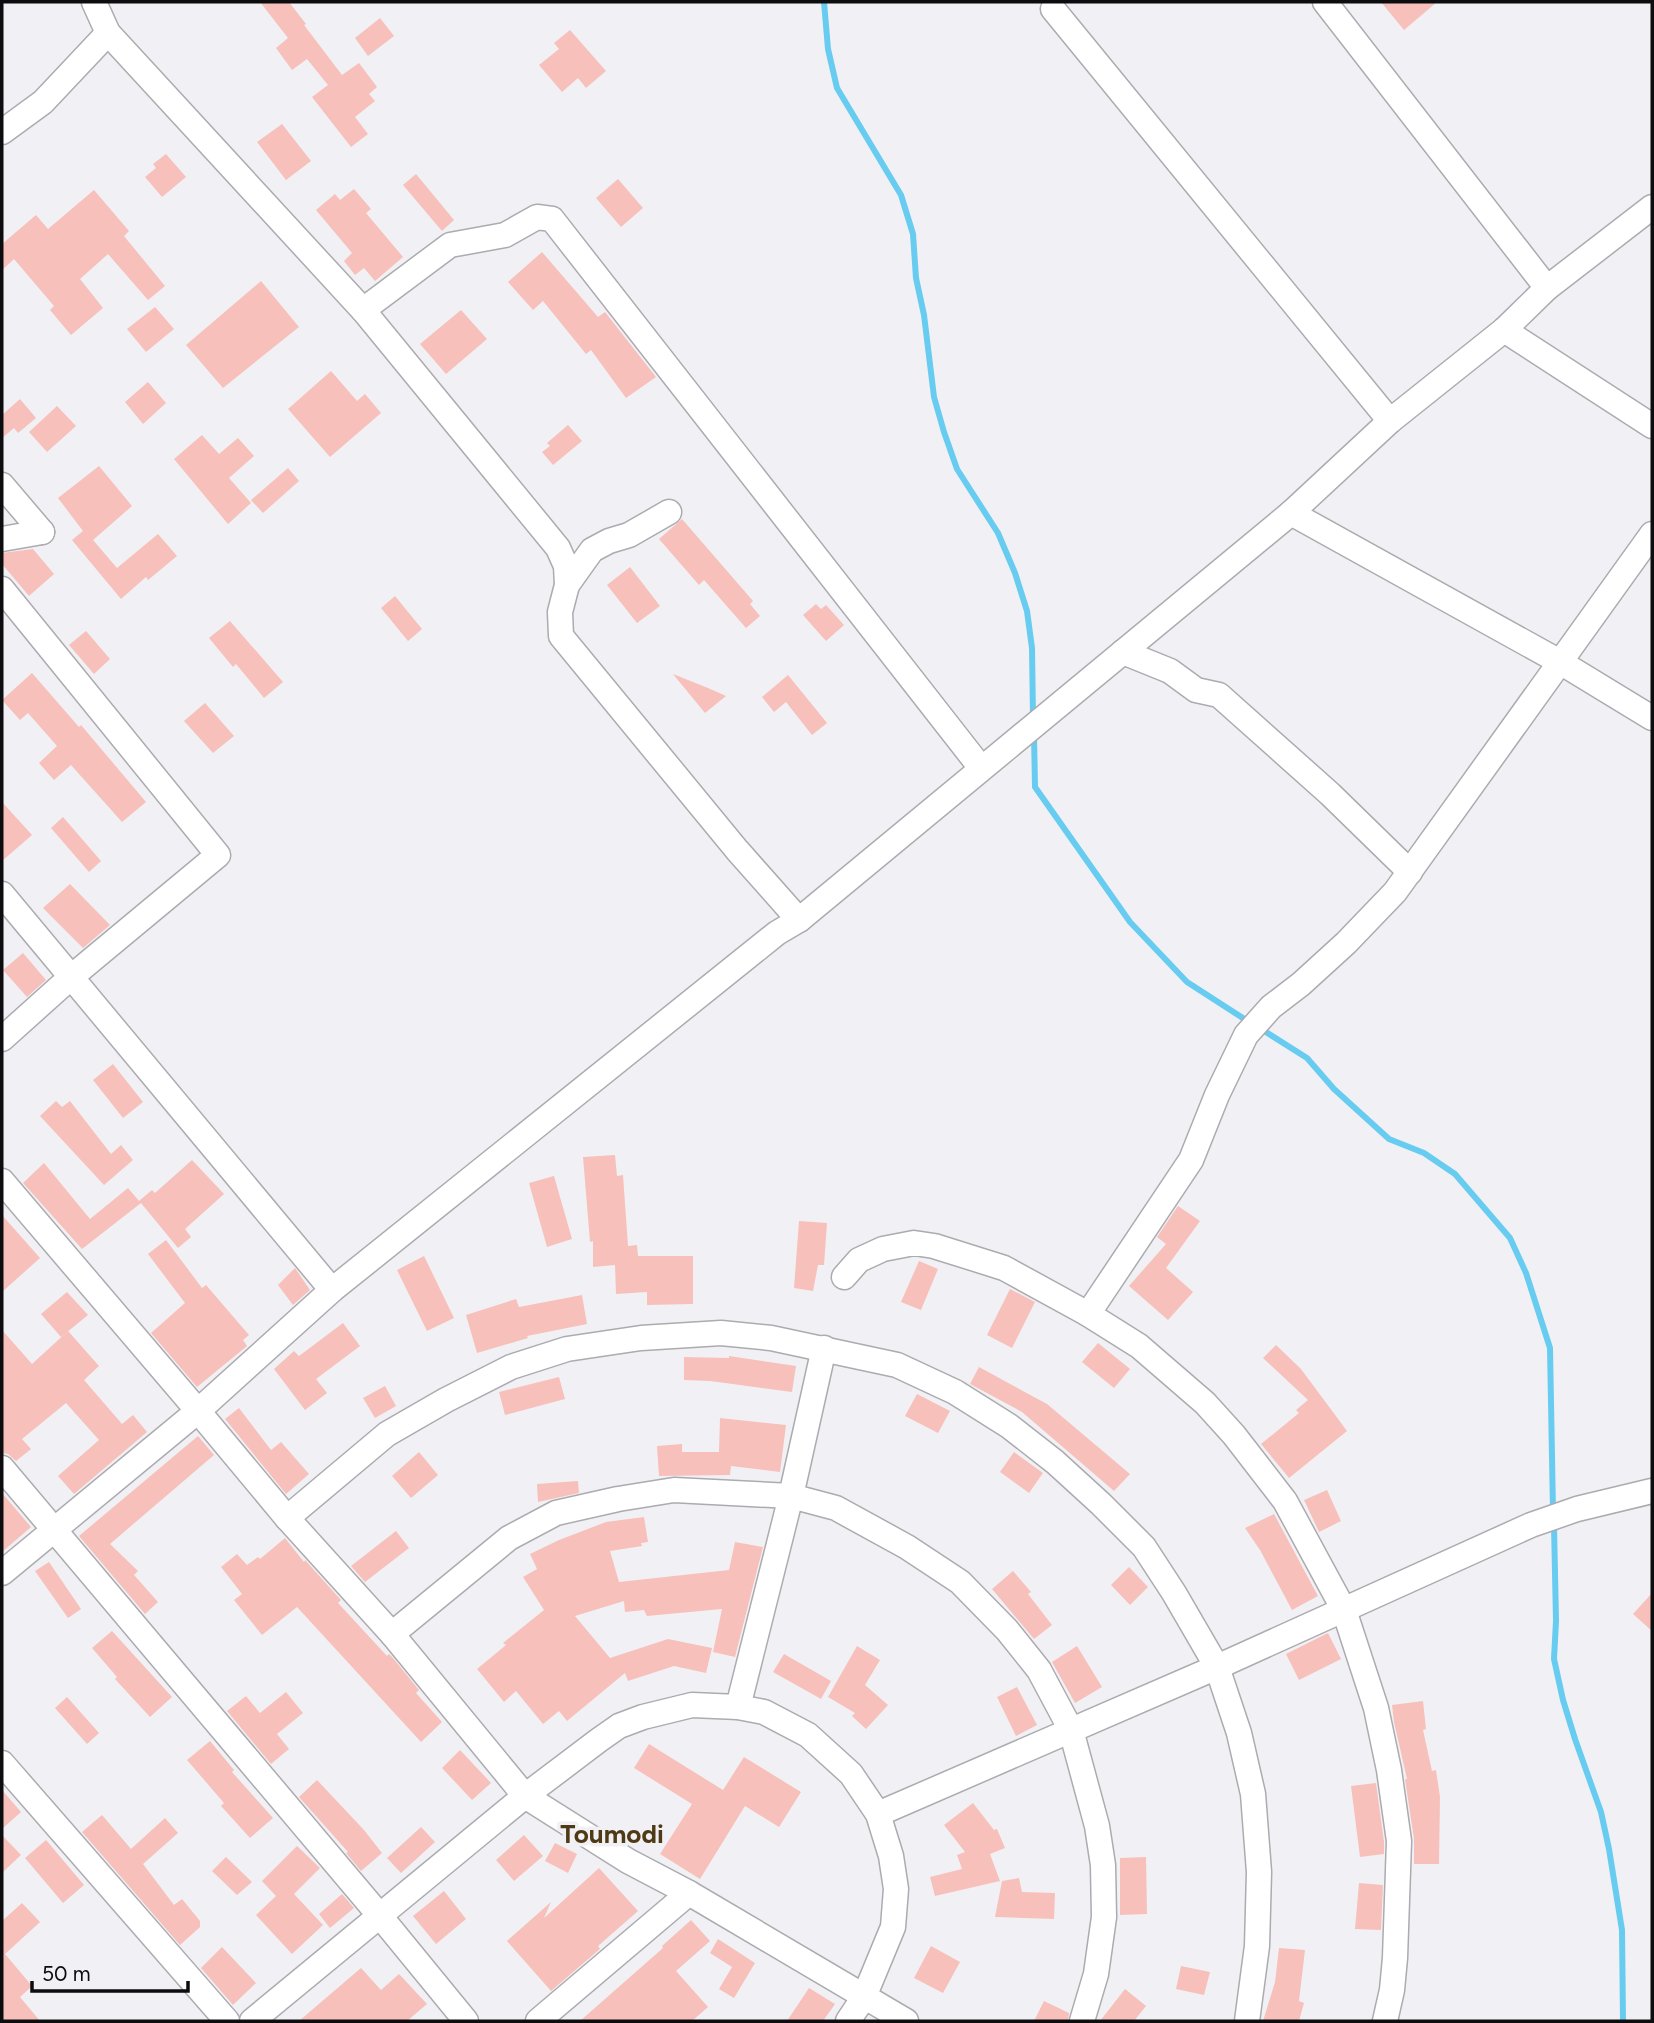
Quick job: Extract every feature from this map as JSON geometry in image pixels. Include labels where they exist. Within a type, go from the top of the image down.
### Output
[{"type":"street","points":[[94,2],[108,33],[363,310],[558,548],[566,566],[567,585],[560,612],[561,636],[737,850],[799,920]]},
{"type":"street","points":[[1325,2],[1547,288]]},
{"type":"street","points":[[1053,9],[1390,421]]},
{"type":"street","points":[[2,132],[43,102],[108,33]]},
{"type":"street","points":[[2,1573],[198,1411],[332,1290],[777,933],[799,920],[1292,513],[1390,421],[1504,330],[1547,288],[1652,207]]},
{"type":"street","points":[[363,310],[450,245],[505,235],[537,217],[552,219],[981,768]]},
{"type":"street","points":[[1504,330],[1652,426]]},
{"type":"street","points":[[2,485],[42,532],[2,539]]},
{"type":"street","points":[[567,585],[592,550],[629,535],[669,512]]},
{"type":"street","points":[[1292,513],[1560,662],[1652,718]]},
{"type":"street","points":[[1088,1314],[1191,1160],[1217,1095],[1246,1034],[1271,1007],[1346,943],[1395,892],[1652,534]]},
{"type":"street","points":[[2,589],[218,855],[70,978],[2,1039]]},
{"type":"street","points":[[1123,652],[1170,671],[1196,690],[1219,695],[1330,794],[1410,872]]},
{"type":"street","points":[[2,894],[332,1290]]},
{"type":"street","points":[[2,1181],[287,1518],[392,1634],[525,1796],[628,1861],[689,1893],[906,2021]]},
{"type":"street","points":[[844,1277],[859,1260],[883,1249],[914,1243],[934,1245],[1004,1268],[1088,1314],[1139,1346],[1205,1403],[1234,1435],[1285,1501],[1344,1610],[1376,1708],[1389,1770],[1399,1841],[1395,1958],[1385,2021]]},
{"type":"street","points":[[287,1518],[387,1434],[511,1367],[567,1349],[641,1339],[721,1333],[771,1338],[897,1365],[954,1392],[1009,1426],[1055,1462],[1144,1547],[1217,1667],[1240,1732],[1253,1794],[1259,1872],[1257,1947],[1247,2021]]},
{"type":"street","points":[[738,1707],[791,1496],[824,1348]]},
{"type":"street","points":[[2,1468],[466,2021]]},
{"type":"street","points":[[392,1634],[509,1538],[556,1513],[618,1499],[674,1490],[791,1496],[836,1508],[907,1546],[960,1582],[1007,1630],[1039,1671],[1071,1730],[1097,1826],[1104,1917],[1098,1962],[1082,2021]]},
{"type":"street","points":[[878,1814],[1217,1667],[1531,1525],[1577,1509],[1647,1497]]},
{"type":"street","points":[[253,2021],[525,1796],[619,1726],[692,1705],[738,1707],[773,1716],[808,1735],[850,1774],[878,1814],[891,1856],[896,1889],[893,1927],[864,1997],[848,2021]]},
{"type":"street","points":[[2,1763],[227,2021]]},
{"type":"street","points":[[538,2021],[689,1893]]},
{"type":"building","points":[[260,2],[289,2],[342,75],[359,63],[377,87],[369,94],[375,101],[355,117],[368,134],[351,147],[312,97],[328,85],[307,59],[292,70],[276,48],[288,38]]},
{"type":"building","points":[[1381,2],[1437,2],[1404,30]]},
{"type":"building","points":[[380,18],[394,36],[368,56],[355,38]]},
{"type":"building","points":[[570,30],[606,71],[586,88],[578,78],[562,92],[539,65],[559,49],[554,43]]},
{"type":"building","points":[[282,124],[311,161],[286,180],[257,142]]},
{"type":"building","points":[[166,154],[186,177],[162,197],[145,177],[156,168],[153,164]]},
{"type":"building","points":[[416,174],[454,220],[442,231],[403,185]]},
{"type":"building","points":[[618,179],[643,208],[621,227],[596,198]]},
{"type":"building","points":[[354,189],[371,209],[366,213],[403,257],[375,281],[364,268],[355,275],[344,261],[352,253],[316,210],[335,194],[340,200]]},
{"type":"building","points":[[94,190],[129,231],[124,236],[165,286],[148,300],[108,254],[80,279],[103,308],[71,335],[50,310],[54,306],[14,259],[2,270],[2,244],[36,215],[48,229]]},
{"type":"building","points":[[542,252],[598,317],[605,312],[656,377],[626,398],[591,350],[586,354],[543,301],[533,310],[508,282]]},
{"type":"building","points":[[261,281],[299,327],[223,388],[186,345]]},
{"type":"building","points":[[155,307],[174,329],[146,352],[127,329]]},
{"type":"building","points":[[461,310],[487,339],[446,374],[420,344]]},
{"type":"building","points":[[331,371],[357,401],[365,394],[381,413],[330,457],[288,409]]},
{"type":"building","points":[[148,382],[166,403],[143,424],[125,402]]},
{"type":"building","points":[[20,399],[36,418],[18,433],[14,428],[2,438],[2,415]]},
{"type":"building","points":[[57,406],[76,426],[47,452],[29,432]]},
{"type":"building","points":[[568,425],[582,441],[553,465],[542,452],[550,446],[547,443]]},
{"type":"building","points":[[202,435],[219,454],[238,438],[254,456],[229,478],[251,503],[228,524],[174,459]]},
{"type":"building","points":[[99,466],[132,506],[93,540],[117,568],[158,534],[177,556],[148,580],[146,577],[121,599],[72,540],[83,531],[58,498]]},
{"type":"building","points":[[288,468],[299,481],[263,513],[251,500]]},
{"type":"building","points":[[682,519],[753,601],[750,604],[760,616],[746,628],[704,580],[699,585],[659,539]]},
{"type":"building","points":[[33,549],[54,574],[29,596],[2,564],[2,553]]},
{"type":"building","points":[[630,567],[660,606],[637,623],[607,585]]},
{"type":"building","points":[[395,596],[422,629],[408,641],[381,608]]},
{"type":"building","points":[[816,604],[821,609],[826,605],[844,625],[826,641],[803,615]]},
{"type":"building","points":[[230,621],[283,682],[264,698],[236,664],[233,667],[209,638]]},
{"type":"building","points":[[86,631],[110,659],[94,674],[69,645]]},
{"type":"building","points":[[32,673],[79,727],[81,725],[146,802],[122,822],[71,765],[54,780],[39,763],[57,746],[28,713],[20,720],[2,700]]},
{"type":"building","points":[[673,674],[708,688],[726,696],[705,713]]},
{"type":"building","points":[[788,675],[827,723],[812,735],[786,702],[774,712],[762,697]]},
{"type":"building","points":[[205,703],[234,736],[213,753],[184,721]]},
{"type":"building","points":[[2,802],[32,835],[2,861]]},
{"type":"building","points":[[63,817],[101,861],[89,872],[51,828]]},
{"type":"building","points":[[70,884],[110,925],[83,948],[43,908]]},
{"type":"building","points":[[23,953],[46,980],[27,997],[3,970]]},
{"type":"building","points":[[113,1064],[143,1102],[123,1118],[93,1080]]},
{"type":"building","points":[[56,1101],[62,1107],[70,1101],[111,1154],[121,1145],[133,1160],[104,1185],[40,1116]]},
{"type":"building","points":[[615,1155],[617,1176],[623,1175],[628,1246],[637,1245],[638,1256],[693,1256],[693,1304],[647,1305],[647,1292],[616,1294],[615,1265],[593,1267],[593,1241],[590,1242],[583,1157]]},
{"type":"building","points":[[192,1160],[224,1194],[185,1229],[191,1237],[178,1248],[141,1203],[82,1249],[23,1183],[44,1163],[90,1219],[128,1188],[139,1201],[152,1190],[155,1193]]},
{"type":"building","points":[[554,1176],[572,1239],[547,1247],[529,1183]]},
{"type":"building","points":[[1178,1206],[1200,1221],[1166,1268],[1193,1292],[1168,1320],[1129,1286],[1166,1244],[1157,1237]]},
{"type":"building","points":[[2,1215],[40,1258],[2,1292]]},
{"type":"building","points":[[799,1221],[827,1223],[824,1265],[818,1265],[813,1291],[794,1288]]},
{"type":"building","points":[[166,1240],[202,1288],[206,1285],[249,1335],[243,1340],[247,1346],[197,1387],[151,1333],[185,1303],[148,1254]]},
{"type":"building","points":[[424,1256],[454,1318],[427,1331],[397,1270]]},
{"type":"building","points":[[919,1261],[938,1269],[921,1310],[901,1302]]},
{"type":"building","points":[[295,1268],[310,1290],[293,1305],[278,1285]]},
{"type":"building","points":[[1010,1289],[1035,1302],[1012,1348],[987,1335]]},
{"type":"building","points":[[67,1292],[88,1315],[61,1337],[41,1314]]},
{"type":"building","points":[[582,1295],[587,1324],[527,1336],[528,1338],[477,1353],[466,1315],[516,1299],[519,1307]]},
{"type":"building","points":[[343,1323],[360,1346],[316,1379],[327,1393],[305,1410],[274,1369],[294,1351],[299,1356]]},
{"type":"building","points":[[2,1330],[32,1364],[68,1331],[99,1366],[84,1380],[122,1424],[133,1415],[147,1432],[74,1494],[58,1476],[99,1440],[66,1403],[22,1439],[31,1449],[16,1461],[8,1454],[2,1453]]},
{"type":"building","points":[[1098,1343],[1130,1369],[1114,1388],[1082,1362]]},
{"type":"building","points":[[1276,1345],[1301,1369],[1347,1431],[1289,1478],[1261,1444],[1299,1413],[1296,1410],[1308,1400],[1263,1358]]},
{"type":"building","points":[[729,1356],[796,1366],[792,1392],[684,1380],[684,1357]]},
{"type":"building","points":[[979,1367],[1047,1404],[1130,1474],[1114,1491],[1022,1412],[970,1384]]},
{"type":"building","points":[[559,1377],[565,1399],[505,1415],[499,1392]]},
{"type":"building","points":[[385,1386],[396,1406],[375,1418],[363,1398]]},
{"type":"building","points":[[917,1394],[950,1411],[938,1433],[905,1416]]},
{"type":"building","points":[[239,1408],[271,1450],[281,1442],[309,1474],[286,1494],[225,1419]]},
{"type":"building","points":[[720,1418],[786,1425],[780,1472],[731,1466],[730,1475],[659,1476],[657,1446],[682,1444],[682,1452],[719,1452]]},
{"type":"building","points":[[198,1436],[214,1455],[110,1544],[138,1571],[134,1575],[158,1602],[145,1614],[79,1536]]},
{"type":"building","points":[[419,1452],[438,1475],[411,1498],[392,1476]]},
{"type":"building","points":[[1014,1452],[1043,1473],[1029,1493],[1000,1472]]},
{"type":"building","points":[[578,1481],[579,1493],[538,1502],[537,1484]]},
{"type":"building","points":[[1327,1490],[1341,1521],[1319,1532],[1304,1500]]},
{"type":"building","points":[[2,1493],[31,1527],[2,1552]]},
{"type":"building","points":[[1274,1514],[1318,1596],[1292,1610],[1245,1528]]},
{"type":"building","points":[[644,1517],[648,1542],[641,1543],[642,1546],[610,1551],[619,1582],[729,1570],[735,1542],[763,1547],[735,1657],[713,1652],[722,1609],[647,1616],[644,1610],[625,1612],[624,1601],[575,1616],[610,1658],[668,1639],[712,1648],[706,1673],[674,1666],[628,1681],[625,1673],[567,1721],[559,1711],[543,1724],[516,1691],[504,1702],[477,1669],[506,1645],[503,1643],[544,1610],[523,1577],[537,1569],[530,1554],[606,1522]]},
{"type":"building","points":[[396,1531],[409,1548],[365,1582],[351,1566]]},
{"type":"building","points":[[285,1538],[341,1600],[338,1603],[387,1656],[389,1654],[393,1658],[419,1690],[416,1693],[442,1722],[421,1742],[297,1607],[262,1635],[234,1600],[242,1594],[221,1567],[237,1554],[247,1565],[258,1557],[260,1559]]},
{"type":"building","points":[[49,1562],[81,1609],[68,1618],[35,1571]]},
{"type":"building","points":[[1129,1567],[1148,1587],[1130,1605],[1111,1585]]},
{"type":"building","points":[[1013,1571],[1031,1592],[1028,1594],[1052,1625],[1034,1639],[992,1589]]},
{"type":"building","points":[[1652,1593],[1652,1631],[1633,1614]]},
{"type":"building","points":[[112,1631],[172,1697],[150,1717],[115,1679],[117,1677],[92,1648]]},
{"type":"building","points":[[1328,1633],[1341,1659],[1299,1680],[1286,1654]]},
{"type":"building","points":[[857,1646],[880,1660],[865,1685],[888,1705],[866,1729],[852,1716],[855,1713],[828,1697]]},
{"type":"building","points":[[1077,1646],[1102,1687],[1075,1703],[1052,1662]]},
{"type":"building","points":[[784,1654],[831,1681],[821,1699],[773,1672]]},
{"type":"building","points":[[1017,1687],[1037,1725],[1016,1736],[997,1697]]},
{"type":"building","points":[[286,1692],[303,1713],[277,1734],[289,1749],[271,1764],[227,1711],[246,1696],[260,1713]]},
{"type":"building","points":[[67,1697],[99,1733],[87,1744],[55,1708]]},
{"type":"building","points":[[1423,1701],[1426,1729],[1423,1730],[1432,1771],[1436,1770],[1440,1797],[1439,1864],[1414,1864],[1407,1779],[1392,1705]]},
{"type":"building","points":[[210,1741],[234,1770],[232,1772],[273,1818],[250,1838],[221,1806],[224,1803],[187,1760]]},
{"type":"building","points":[[649,1744],[723,1790],[744,1757],[801,1792],[779,1827],[745,1806],[700,1879],[660,1854],[692,1804],[634,1768]]},
{"type":"building","points":[[460,1750],[491,1783],[472,1800],[442,1768]]},
{"type":"building","points":[[317,1780],[382,1853],[361,1871],[346,1853],[348,1852],[299,1797]]},
{"type":"building","points":[[1376,1783],[1384,1854],[1360,1857],[1351,1786]]},
{"type":"building","points":[[2,1790],[21,1812],[2,1829]]},
{"type":"building","points":[[973,1803],[994,1830],[997,1829],[1005,1848],[990,1854],[1000,1881],[935,1896],[930,1877],[962,1869],[957,1855],[965,1852],[944,1825]]},
{"type":"building","points":[[102,1815],[131,1849],[165,1818],[178,1833],[143,1864],[174,1905],[182,1899],[200,1921],[200,1927],[180,1945],[82,1832]]},
{"type":"building","points":[[421,1827],[435,1842],[401,1873],[387,1858]]},
{"type":"building","points":[[2,1835],[21,1855],[2,1873]]},
{"type":"building","points":[[524,1835],[543,1856],[514,1881],[496,1860]]},
{"type":"building","points":[[46,1840],[84,1885],[63,1903],[25,1858]]},
{"type":"building","points":[[555,1843],[577,1854],[568,1873],[545,1861]]},
{"type":"building","points":[[297,1846],[320,1868],[294,1894],[323,1925],[292,1954],[256,1915],[276,1896],[262,1881]]},
{"type":"building","points":[[226,1857],[252,1882],[237,1895],[212,1871]]},
{"type":"building","points":[[1146,1857],[1147,1914],[1120,1915],[1120,1858]]},
{"type":"building","points":[[599,1868],[638,1911],[598,1946],[600,1949],[551,1991],[507,1941],[551,1902],[544,1918]]},
{"type":"building","points":[[1019,1878],[1022,1892],[1055,1893],[1054,1919],[995,1917],[1002,1881]]},
{"type":"building","points":[[1359,1883],[1383,1885],[1381,1930],[1355,1929]]},
{"type":"building","points":[[444,1891],[466,1919],[436,1944],[413,1916]]},
{"type":"building","points":[[342,1894],[354,1908],[330,1928],[319,1914]]},
{"type":"building","points":[[22,1903],[40,1922],[5,1954],[32,1986],[20,1997],[40,2021],[2,2021],[2,1921]]},
{"type":"building","points":[[691,1920],[710,1941],[676,1971],[708,2007],[692,2021],[580,2021],[663,1948],[662,1946]]},
{"type":"building","points":[[718,1939],[755,1963],[734,1998],[719,1989],[732,1967],[710,1953]]},
{"type":"building","points":[[931,1946],[960,1962],[943,1993],[914,1978]]},
{"type":"building","points":[[222,1947],[256,1983],[233,2005],[201,1968]]},
{"type":"building","points":[[1279,1948],[1305,1950],[1299,2001],[1304,2003],[1299,2021],[1263,2021],[1275,1982]]},
{"type":"building","points":[[1181,1966],[1210,1972],[1204,1995],[1176,1989]]},
{"type":"building","points":[[361,1968],[381,1990],[399,1974],[427,2004],[407,2021],[299,2021]]},
{"type":"building","points":[[809,1988],[835,2004],[823,2021],[787,2021]]},
{"type":"building","points":[[1125,1989],[1146,2006],[1134,2021],[1100,2021]]},
{"type":"building","points":[[1044,2001],[1069,2013],[1068,2021],[1034,2021]]},
{"type":"waterway","points":[[824,2],[828,49],[837,88],[901,195],[913,234],[916,278],[924,315],[934,397],[944,432],[957,469],[998,533],[1027,611],[1032,648],[1033,717]]},
{"type":"waterway","points":[[1034,734],[1035,787],[1130,922],[1187,982],[1249,1022]]},
{"type":"waterway","points":[[1258,1027],[1307,1058],[1334,1089],[1389,1139],[1424,1153],[1455,1174],[1510,1238],[1526,1273],[1550,1348],[1553,1511]]},
{"type":"waterway","points":[[1554,1525],[1554,1659],[1563,1700],[1601,1812],[1609,1849],[1622,1930],[1623,2021]]},
{"type":"district","name":"Toumodi","points":[[612,1834]]}]
